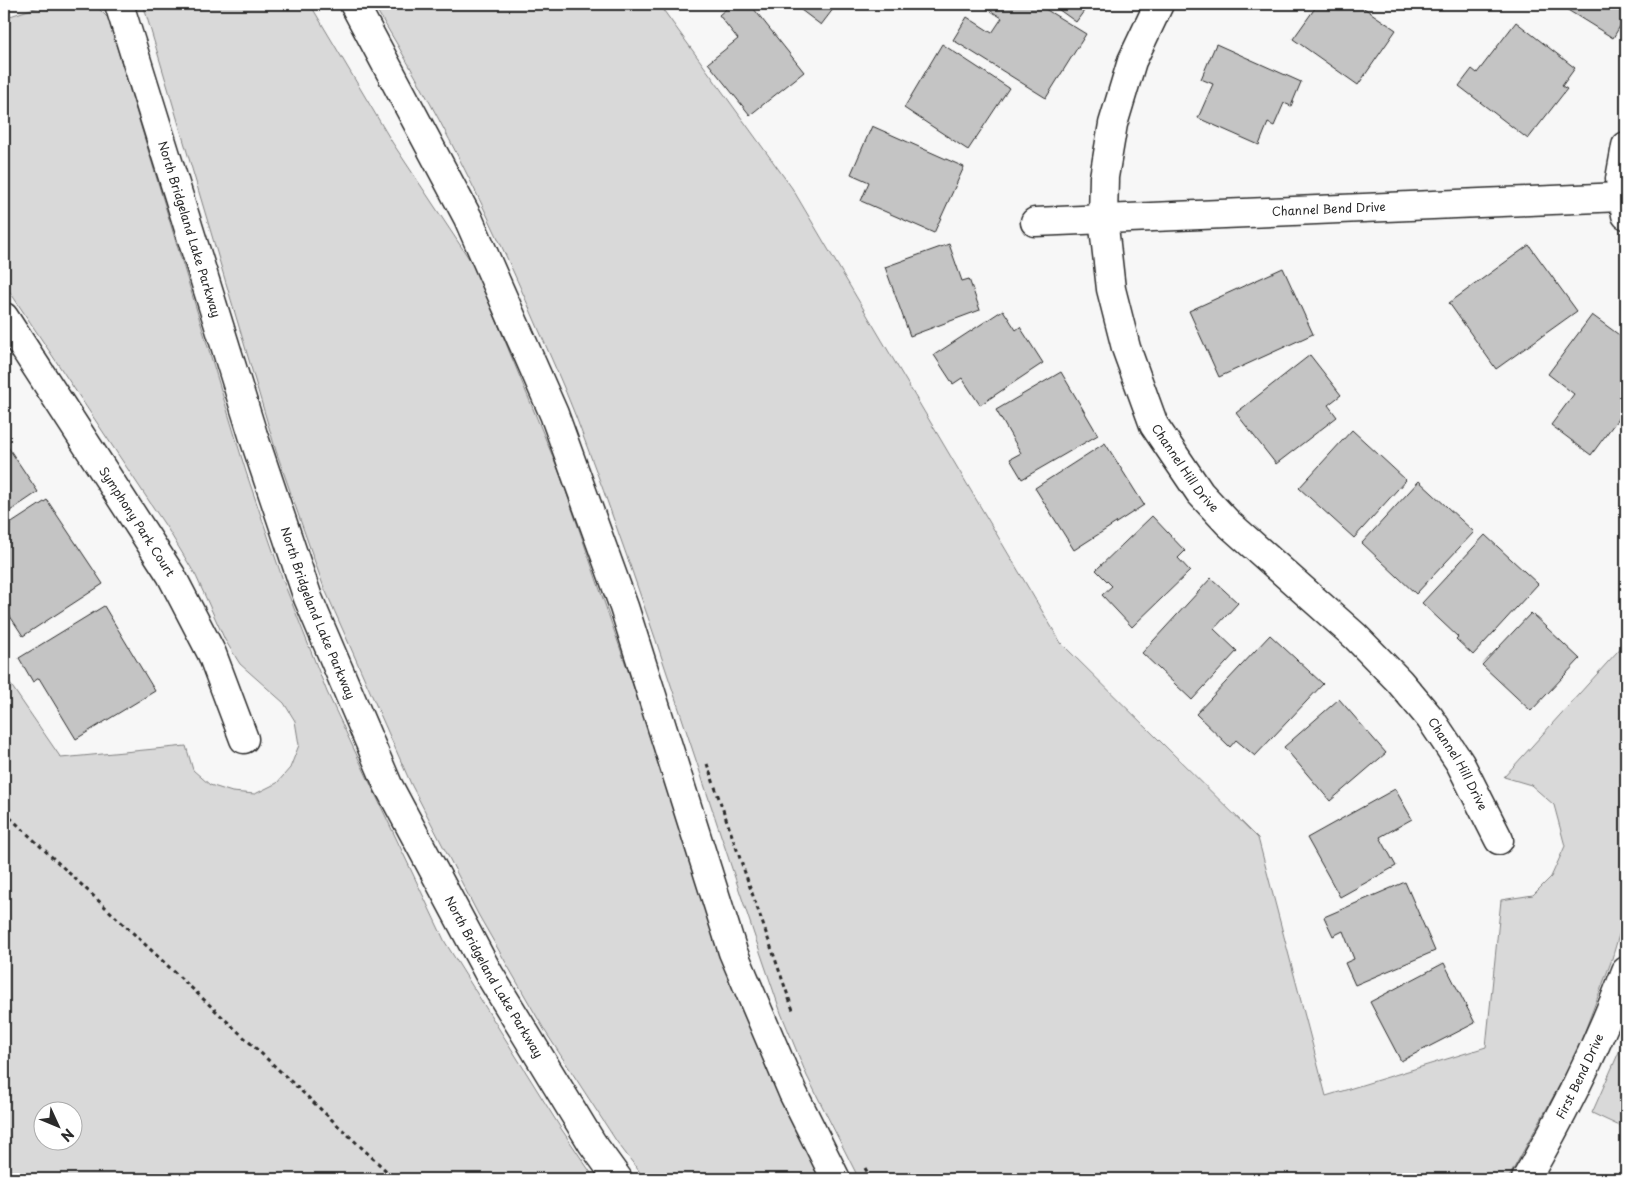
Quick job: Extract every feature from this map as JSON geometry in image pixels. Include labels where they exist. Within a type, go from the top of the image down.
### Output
[{"type":"main road","name":"North Bridgeland Lake Parkway","points":[[119,4],[253,436],[311,607],[388,785],[489,974],[592,1143],[618,1179]]},
{"type":"main road","points":[[354,4],[468,218],[554,414],[624,607],[733,952],[794,1093],[836,1179]]},
{"type":"main road","name":"Channel Hill Drive","points":[[1159,4],[1132,61],[1113,124],[1104,177],[1102,218],[1111,290],[1124,340],[1154,425],[1205,499],[1228,524],[1355,636],[1399,681],[1430,718],[1460,763],[1499,840]]},
{"type":"main road","points":[[1624,206],[1620,179],[1626,146]]},
{"type":"main road","name":"Channel Bend Drive","points":[[1035,222],[1102,218],[1624,206]]},
{"type":"main road","name":"Symphony Park Court","points":[[4,317],[171,575],[212,654],[244,739]]},
{"type":"main road","name":"First Bend Drive","points":[[1526,1179],[1565,1112],[1612,1008],[1626,970]]},
{"type":"path","points":[[4,812],[395,1179]]},
{"type":"shaded area","points":[[47,4],[94,4],[108,18],[246,472],[284,583],[327,692],[445,942],[560,1127],[595,1179],[4,1179],[4,675],[61,758],[186,746],[193,770],[210,785],[232,792],[255,794],[277,783],[290,768],[299,745],[295,721],[284,703],[240,664],[225,640],[196,576],[169,531],[4,283],[4,18]]},
{"type":"shaded area","points":[[143,4],[310,4],[392,142],[474,266],[560,474],[752,1030],[820,1179],[645,1179],[617,1142],[545,1031],[478,914],[411,784],[323,585],[276,451]]},
{"type":"shaded area","points":[[373,4],[659,4],[792,188],[1061,643],[1258,838],[1326,1096],[1486,1047],[1501,900],[1533,895],[1551,877],[1565,846],[1554,805],[1531,785],[1504,777],[1626,642],[1626,911],[1611,962],[1575,1057],[1508,1179],[859,1179],[807,1076],[781,1013],[656,640],[576,417],[499,240],[460,160],[418,81]]},
{"type":"shaded area","points":[[1626,1036],[1626,1129],[1592,1113]]},
{"type":"building","points":[[732,4],[750,4],[804,72],[750,115],[708,63],[738,39],[719,15]]},
{"type":"building","points":[[793,4],[837,4],[821,25]]},
{"type":"building","points":[[980,4],[1037,4],[1086,34],[1046,98],[953,40],[967,17],[992,33],[1002,18]]},
{"type":"building","points":[[1051,4],[1089,4],[1076,22]]},
{"type":"building","points":[[1318,4],[1358,4],[1396,30],[1358,85],[1293,39]]},
{"type":"building","points":[[1558,4],[1626,4],[1626,16],[1613,38]]},
{"type":"building","points":[[1516,22],[1575,68],[1562,86],[1567,89],[1528,139],[1459,86],[1472,69],[1477,73]]},
{"type":"building","points":[[942,44],[1009,88],[968,150],[904,108]]},
{"type":"building","points":[[1216,44],[1301,82],[1291,106],[1284,103],[1274,126],[1268,123],[1259,145],[1198,118],[1213,84],[1201,79]]},
{"type":"building","points":[[872,126],[964,167],[934,233],[861,201],[869,182],[851,174]]},
{"type":"building","points":[[949,244],[962,281],[969,279],[980,310],[910,336],[885,267]]},
{"type":"building","points":[[1529,245],[1577,311],[1496,369],[1449,303]]},
{"type":"building","points":[[1283,268],[1313,334],[1219,377],[1189,311]]},
{"type":"building","points":[[1003,310],[1016,330],[1020,327],[1043,363],[980,405],[962,378],[953,384],[934,355]]},
{"type":"building","points":[[1592,315],[1626,340],[1626,408],[1591,455],[1551,425],[1574,394],[1548,374]]},
{"type":"building","points":[[1310,355],[1341,395],[1328,405],[1337,417],[1276,464],[1236,413]]},
{"type":"building","points":[[1061,372],[1098,435],[1022,479],[1010,459],[1021,453],[996,410]]},
{"type":"building","points":[[1352,430],[1406,480],[1354,538],[1299,488]]},
{"type":"building","points":[[4,441],[38,492],[4,515]]},
{"type":"building","points":[[1105,443],[1144,505],[1074,550],[1035,488]]},
{"type":"building","points":[[1419,481],[1474,532],[1416,594],[1362,543]]},
{"type":"building","points":[[47,500],[103,584],[23,636],[4,607],[4,528]]},
{"type":"building","points":[[1152,516],[1185,551],[1178,558],[1190,571],[1132,627],[1102,595],[1112,586],[1096,570]]},
{"type":"building","points":[[1485,535],[1538,584],[1473,655],[1456,639],[1458,637],[1422,603]]},
{"type":"building","points":[[1211,578],[1238,603],[1214,629],[1237,651],[1192,700],[1142,653]]},
{"type":"building","points":[[104,606],[155,691],[76,739],[39,678],[33,682],[19,658]]},
{"type":"building","points":[[1531,613],[1580,659],[1531,711],[1482,665]]},
{"type":"building","points":[[1270,635],[1323,684],[1255,756],[1236,740],[1230,747],[1196,714]]},
{"type":"building","points":[[1339,699],[1386,753],[1330,801],[1284,747]]},
{"type":"building","points":[[1395,789],[1412,819],[1380,837],[1396,866],[1340,897],[1307,838]]},
{"type":"building","points":[[1405,882],[1435,951],[1355,985],[1345,963],[1354,959],[1343,931],[1333,936],[1324,917]]},
{"type":"building","points":[[1444,963],[1475,1023],[1401,1061],[1370,1002]]},
{"type":"building","points":[[1626,1168],[1626,1179],[1619,1179]]}]
